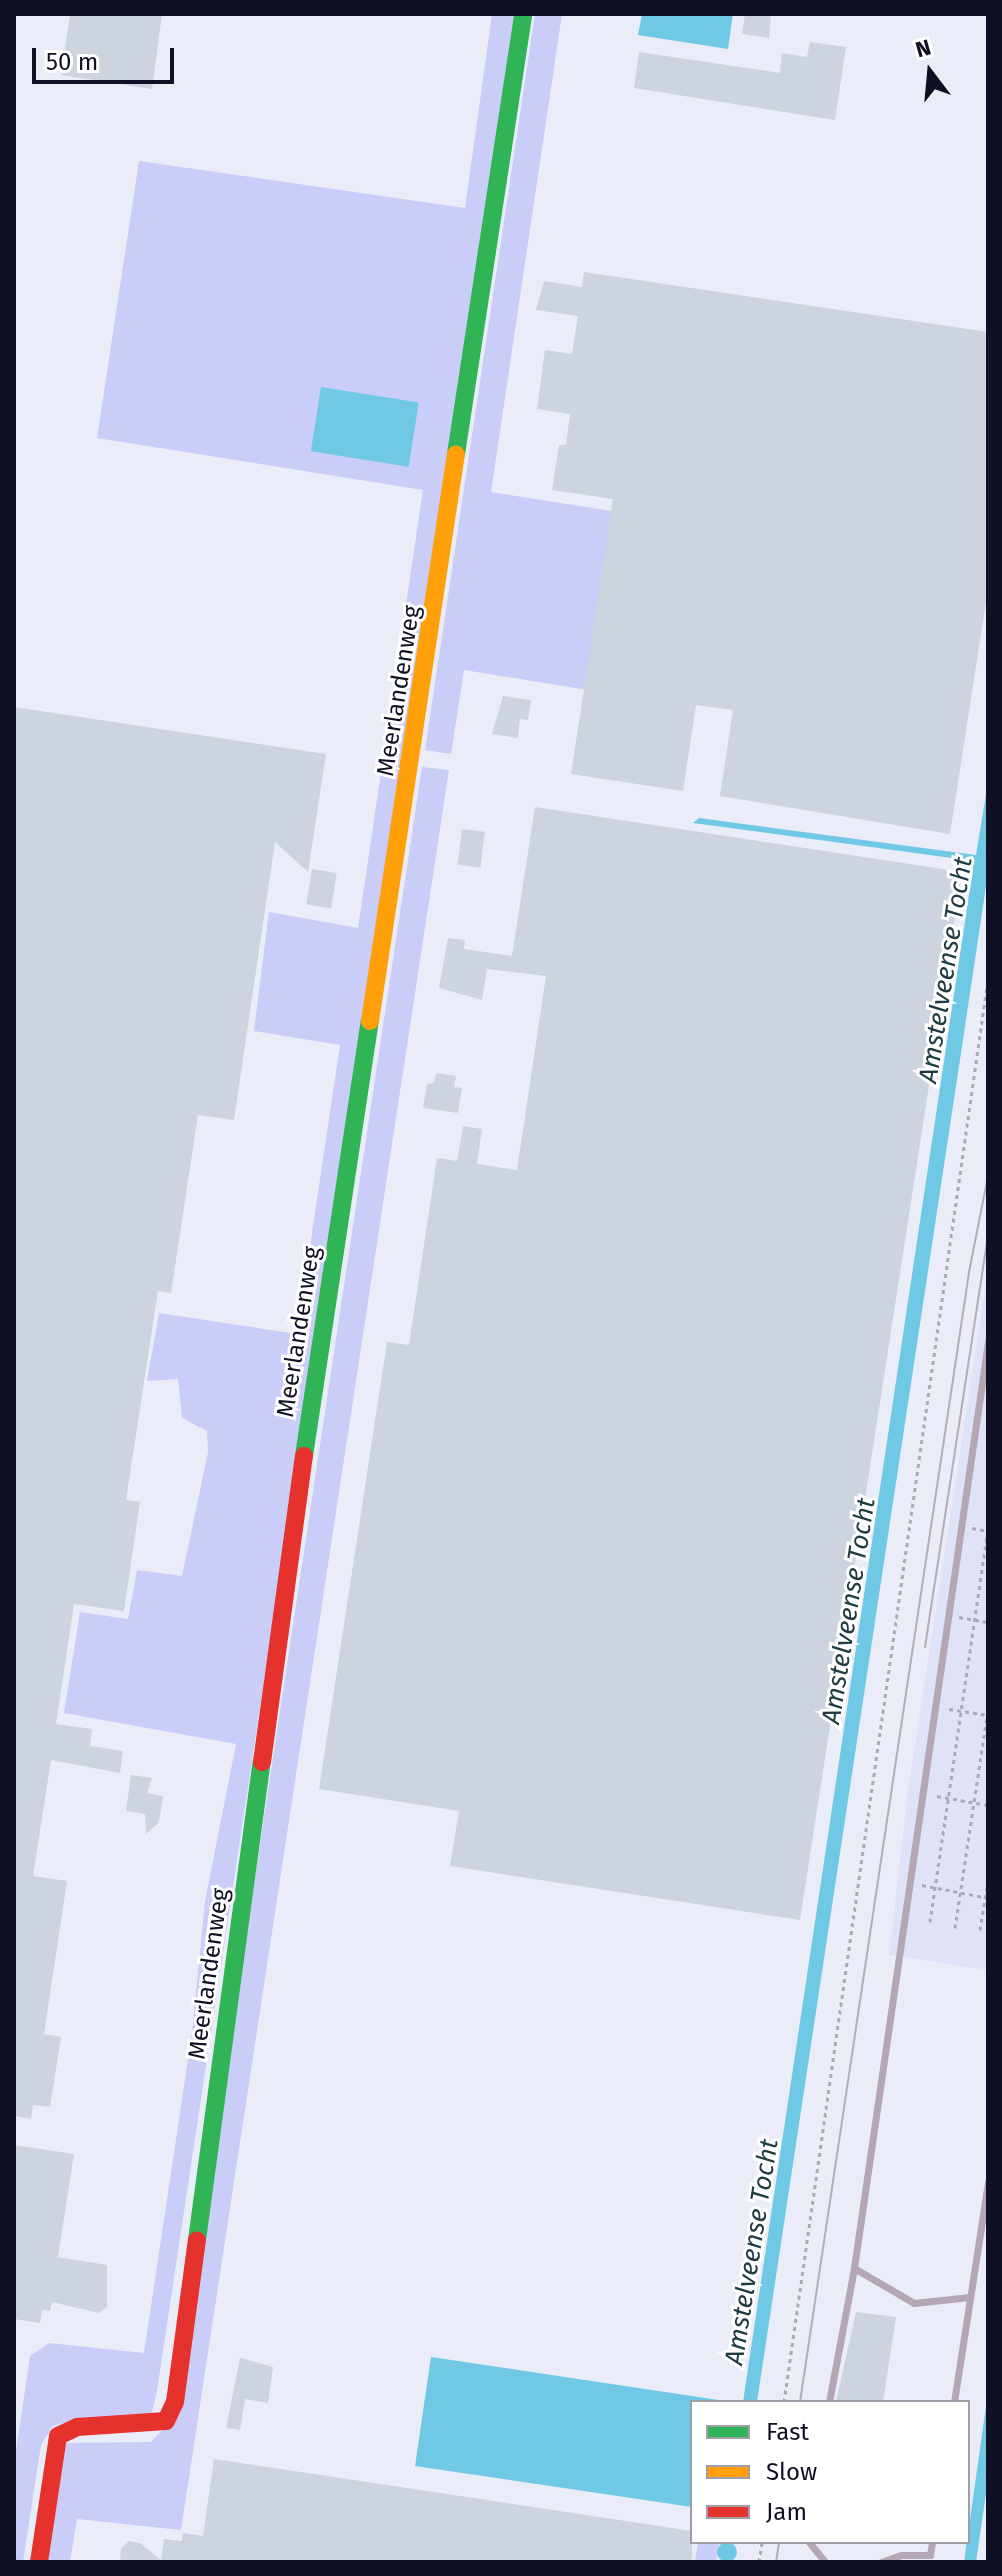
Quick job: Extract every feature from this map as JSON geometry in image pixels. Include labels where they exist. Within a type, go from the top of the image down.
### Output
[{"type":"street","name":"Meerlandenweg","points":[[39,2562],[58,2436],[77,2427],[166,2421],[175,2402],[299,1488],[523,14]]},
{"type":"lane","points":[[829,2400],[854,2268],[988,1341]]},
{"type":"lane","points":[[954,2400],[988,2182]]},
{"type":"lane","points":[[854,2268],[914,2303],[970,2297]]},
{"type":"lane","points":[[811,2544],[825,2562]]},
{"type":"lane","points":[[881,2562],[901,2555],[930,2555],[932,2544]]},
{"type":"path","points":[[784,2400],[988,979]]},
{"type":"path","points":[[930,1922],[988,1530],[968,1528]]},
{"type":"path","points":[[955,1617],[988,1622]]},
{"type":"path","points":[[942,1707],[988,1714],[955,1928]]},
{"type":"path","points":[[929,1795],[988,1805]]},
{"type":"path","points":[[980,1930],[988,1881]]},
{"type":"shaded area","points":[[492,14],[515,14],[157,2391],[152,2412],[142,2423],[71,2421],[53,2426],[41,2445],[23,2562],[14,2562],[14,2465],[30,2356],[49,2343],[144,2353],[192,2033],[205,1901],[236,1744],[64,1713],[80,1612],[128,1619],[137,1570],[182,1576],[208,1452],[207,1431],[182,1418],[178,1379],[147,1381],[159,1313],[297,1334],[340,1045],[254,1031],[269,912],[358,928],[423,490],[97,438],[139,161],[465,208]]},
{"type":"shaded area","points":[[535,14],[562,14],[491,492],[624,513],[594,691],[464,670],[451,754],[425,750]]},
{"type":"shaded area","points":[[642,14],[733,14],[728,49],[638,35]]},
{"type":"shaded area","points":[[321,387],[419,402],[409,467],[311,451]]},
{"type":"shaded area","points":[[422,767],[449,770],[181,2530],[77,2519],[70,2562],[43,2562],[66,2443],[151,2442],[170,2422],[177,2396]]},
{"type":"shaded area","points":[[988,782],[988,873],[757,2400],[743,2400],[974,861],[693,823],[699,818],[976,855]]},
{"type":"shaded area","points":[[988,1270],[988,1970],[889,1955],[908,1791]]},
{"type":"shaded area","points":[[431,2357],[718,2400],[690,2400],[690,2507],[415,2466]]},
{"type":"shaded area","points":[[988,2392],[988,2480],[976,2562],[964,2562],[967,2544],[970,2544],[970,2520]]},
{"type":"shaded area","points":[[698,2544],[719,2544],[716,2562],[695,2562]]},
{"type":"shaded area","points":[[722,2544],[732,2544],[736,2556],[731,2561],[723,2561],[718,2556]]},
{"type":"building","points":[[70,14],[162,14],[152,89],[61,75]]},
{"type":"building","points":[[745,14],[771,14],[769,38],[742,34]]},
{"type":"building","points":[[810,42],[846,47],[835,120],[634,88],[639,52],[780,73],[782,53],[807,57]]},
{"type":"building","points":[[584,272],[988,332],[988,589],[950,834],[720,796],[733,710],[696,705],[683,791],[571,774],[613,499],[552,490],[559,445],[566,445],[570,414],[537,409],[545,350],[572,354],[578,316],[536,310],[544,281],[582,287]]},
{"type":"building","points":[[503,696],[531,700],[528,720],[520,719],[518,738],[492,734]]},
{"type":"building","points":[[14,707],[326,754],[308,872],[275,842],[234,1120],[198,1115],[171,1293],[158,1291],[126,1500],[140,1502],[124,1611],[74,1604],[56,1724],[92,1729],[90,1746],[123,1751],[120,1773],[51,1760],[33,1876],[67,1881],[44,2034],[61,2037],[50,2107],[33,2105],[31,2119],[14,2116]]},
{"type":"building","points":[[535,807],[962,872],[800,1920],[450,1866],[459,1811],[319,1789],[387,1342],[409,1345],[437,1158],[457,1161],[463,1126],[482,1129],[477,1164],[517,1170],[546,976],[487,969],[482,1000],[439,988],[448,938],[465,940],[464,949],[512,956]]},
{"type":"building","points":[[462,829],[485,832],[480,868],[458,865]]},
{"type":"building","points":[[312,869],[337,873],[331,908],[306,905]]},
{"type":"building","points":[[436,1073],[456,1076],[454,1087],[462,1088],[458,1113],[423,1108],[427,1084],[434,1083]]},
{"type":"building","points":[[131,1775],[152,1778],[147,1793],[163,1796],[159,1822],[146,1834],[145,1814],[126,1811]]},
{"type":"building","points":[[14,2145],[74,2154],[58,2257],[107,2265],[107,2307],[99,2313],[52,2302],[50,2311],[42,2310],[40,2323],[14,2319]]},
{"type":"building","points":[[856,2312],[896,2317],[883,2400],[836,2400]]},
{"type":"building","points":[[240,2358],[273,2367],[268,2403],[245,2399],[240,2430],[226,2428]]},
{"type":"building","points":[[214,2459],[690,2531],[692,2562],[120,2562],[121,2548],[129,2541],[140,2543],[161,2560],[164,2539],[182,2541],[183,2533],[203,2536]]},
{"type":"tram line","points":[[800,2400],[969,1272],[988,1176]]},
{"type":"tram line","points":[[925,1647],[988,1236]]},
{"type":"tram line","points":[[776,2562],[779,2544]]},
{"type":"traffic: fast","points":[[456,454],[523,14]]},
{"type":"traffic: fast","points":[[304,1456],[370,1021]]},
{"type":"traffic: fast","points":[[197,2240],[262,1762]]},
{"type":"traffic: slow","points":[[370,1021],[456,454]]},
{"type":"traffic: jam","points":[[262,1762],[304,1456]]},
{"type":"traffic: jam","points":[[39,2562],[58,2436],[77,2427],[166,2421],[175,2402],[197,2240]]},
{"type":"water label","name":"Amstelveense Tocht","points":[[946,970]]},
{"type":"water label","name":"Amstelveense Tocht","points":[[849,1611]]},
{"type":"water label","name":"Amstelveense Tocht","points":[[752,2252]]}]
